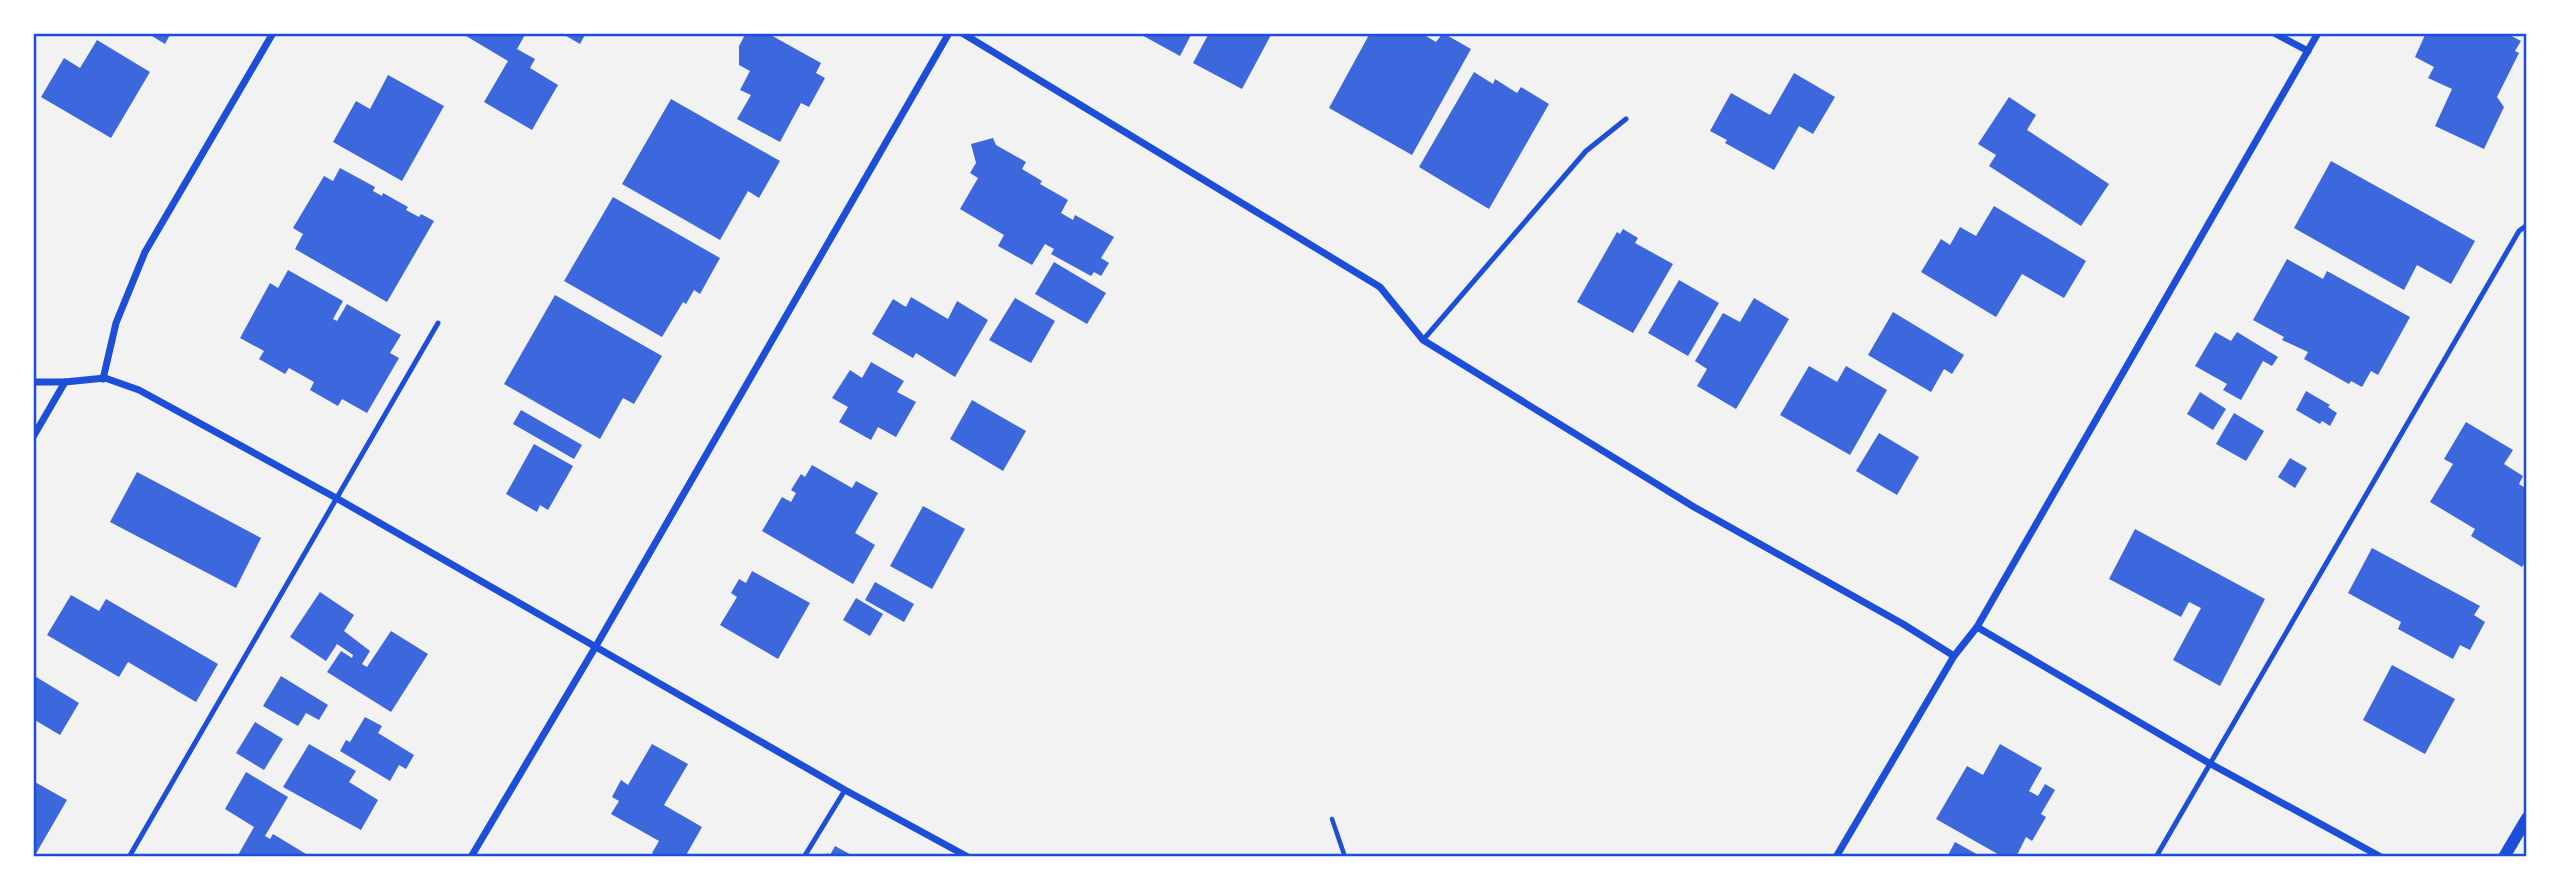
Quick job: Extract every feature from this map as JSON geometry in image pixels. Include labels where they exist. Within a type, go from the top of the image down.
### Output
[{"type":"street","points":[[103,379],[116,323],[145,252],[273,33]]},
{"type":"street","points":[[471,857],[596,646],[949,33]]},
{"type":"street","points":[[962,33],[1380,287],[1423,340],[1694,507],[1954,656]]},
{"type":"street","points":[[2274,33],[2308,51]]},
{"type":"street","points":[[1836,857],[1954,656],[1977,627],[2318,33]]},
{"type":"street","points":[[33,382],[103,379],[139,390],[338,499],[845,790],[968,857]]},
{"type":"street","points":[[33,437],[65,382]]},
{"type":"street","points":[[1977,627],[2209,763],[2381,857]]},
{"type":"street","points":[[2504,857],[2527,818]]},
{"type":"lane","points":[[1423,340],[1586,151],[1626,120]]},
{"type":"lane","points":[[2156,857],[2519,231],[2527,225]]},
{"type":"lane","points":[[129,857],[438,323]]},
{"type":"lane","points":[[804,857],[845,790]]},
{"type":"path","points":[[1332,819],[1345,857]]},
{"type":"building","points":[[147,33],[171,33],[165,44]]},
{"type":"building","points":[[461,33],[526,33],[517,49],[535,59],[530,68],[558,85],[532,130],[484,102],[508,61]]},
{"type":"building","points":[[561,33],[586,33],[580,44]]},
{"type":"building","points":[[746,33],[767,33],[821,63],[816,73],[825,78],[809,107],[801,103],[780,142],[737,119],[751,95],[740,90],[750,71],[739,65],[739,46]]},
{"type":"building","points":[[1138,33],[1192,33],[1180,56]]},
{"type":"building","points":[[1209,33],[1272,33],[1242,89],[1193,63]]},
{"type":"building","points":[[1370,33],[1421,33],[1436,42],[1443,33],[1471,49],[1412,155],[1329,108]]},
{"type":"building","points":[[2506,33],[2521,41],[2515,51],[2519,53],[2497,97],[2504,107],[2484,149],[2435,126],[2452,89],[2428,78],[2434,67],[2415,57],[2425,35]]},
{"type":"building","points":[[97,40],[150,72],[111,138],[41,97],[64,58],[80,68]]},
{"type":"building","points":[[1474,72],[1493,84],[1495,79],[1517,93],[1521,87],[1549,104],[1489,209],[1419,167]]},
{"type":"building","points":[[1794,73],[1835,97],[1813,134],[1799,126],[1774,170],[1725,143],[1727,140],[1710,131],[1731,93],[1770,115]]},
{"type":"building","points":[[388,75],[444,106],[402,181],[333,142],[356,101],[370,109]]},
{"type":"building","points":[[2009,97],[2036,115],[2027,130],[2109,184],[2081,226],[1989,166],[1996,155],[1978,144]]},
{"type":"building","points":[[671,99],[780,161],[759,198],[748,191],[720,240],[622,184]]},
{"type":"building","points":[[993,138],[996,145],[1026,162],[1022,169],[1042,181],[1040,184],[1068,200],[1061,213],[1073,220],[1075,215],[1114,237],[1101,258],[1109,263],[1101,276],[1094,272],[1091,276],[1051,254],[1054,249],[1045,244],[1032,265],[998,246],[1004,235],[960,209],[978,178],[970,173],[976,163],[971,144]]},
{"type":"building","points":[[2331,161],[2475,241],[2451,284],[2417,265],[2404,290],[2294,228]]},
{"type":"building","points":[[340,168],[375,187],[373,191],[382,196],[383,193],[408,207],[406,210],[434,221],[387,302],[295,249],[303,234],[293,228],[324,176],[333,181]]},
{"type":"building","points":[[613,197],[720,258],[700,294],[694,290],[686,304],[683,302],[662,337],[564,281]]},
{"type":"building","points":[[1994,206],[2086,261],[2064,298],[2022,274],[1996,317],[1921,272],[1941,239],[1950,245],[1960,227],[1976,236]]},
{"type":"building","points":[[1623,229],[1638,238],[1635,243],[1673,264],[1633,333],[1577,302],[1617,232],[1620,234]]},
{"type":"building","points":[[2287,259],[2323,279],[2327,271],[2410,317],[2378,375],[2371,371],[2362,387],[2351,381],[2349,384],[2304,359],[2308,352],[2282,340],[2284,337],[2253,320]]},
{"type":"building","points":[[1054,262],[1106,293],[1087,324],[1035,294]]},
{"type":"building","points":[[288,270],[343,301],[333,319],[337,321],[347,304],[401,335],[390,353],[399,358],[367,413],[342,399],[338,406],[310,390],[314,382],[289,368],[285,374],[259,359],[264,351],[240,338],[270,283],[278,288]]},
{"type":"building","points":[[1679,280],[1719,303],[1688,356],[1648,333]]},
{"type":"building","points":[[555,295],[662,356],[634,404],[623,398],[600,439],[504,384]]},
{"type":"building","points":[[911,297],[948,319],[957,301],[988,320],[955,377],[916,353],[913,358],[872,334],[893,299],[906,307]]},
{"type":"building","points":[[1015,298],[1055,321],[1031,363],[989,340]]},
{"type":"building","points":[[1754,298],[1789,319],[1736,409],[1697,386],[1707,369],[1695,361],[1723,313],[1740,322]]},
{"type":"building","points":[[1893,312],[1964,355],[1952,374],[1944,369],[1931,392],[1868,355]]},
{"type":"building","points":[[2215,332],[2231,341],[2237,332],[2278,357],[2272,366],[2263,361],[2241,400],[2223,390],[2227,384],[2195,366]]},
{"type":"building","points":[[871,362],[904,381],[897,392],[916,402],[896,437],[878,427],[871,440],[839,422],[848,407],[832,398],[850,370],[862,378]]},
{"type":"building","points":[[1809,366],[1837,382],[1846,366],[1887,390],[1850,455],[1780,415]]},
{"type":"building","points":[[2306,391],[2330,405],[2328,407],[2337,413],[2330,426],[2322,421],[2320,424],[2296,410]]},
{"type":"building","points":[[2200,392],[2226,409],[2213,430],[2187,414]]},
{"type":"building","points":[[972,400],[1026,431],[1003,471],[950,439]]},
{"type":"building","points":[[521,410],[582,445],[574,459],[513,424]]},
{"type":"building","points":[[2234,413],[2264,431],[2246,461],[2216,444]]},
{"type":"building","points":[[2466,422],[2513,450],[2504,464],[2523,476],[2519,484],[2527,489],[2527,560],[2522,567],[2471,536],[2475,529],[2430,502],[2453,464],[2444,459]]},
{"type":"building","points":[[1879,433],[1919,457],[1897,495],[1856,471]]},
{"type":"building","points":[[534,444],[573,466],[548,510],[540,505],[537,512],[506,494]]},
{"type":"building","points":[[2290,458],[2307,468],[2295,488],[2278,477]]},
{"type":"building","points":[[812,465],[852,488],[856,481],[878,493],[855,533],[875,545],[853,584],[762,531],[782,497],[791,502],[796,493],[791,490],[801,474],[805,477]]},
{"type":"building","points":[[137,472],[261,538],[236,588],[110,522]]},
{"type":"building","points":[[923,506],[965,529],[932,589],[890,566]]},
{"type":"building","points":[[2135,529],[2265,599],[2220,686],[2173,660],[2201,608],[2189,602],[2181,617],[2109,579]]},
{"type":"building","points":[[2372,548],[2480,606],[2474,615],[2485,622],[2470,650],[2460,645],[2453,659],[2398,629],[2401,622],[2348,593]]},
{"type":"building","points":[[752,571],[810,603],[778,659],[720,625],[737,597],[731,593],[739,579],[746,583]]},
{"type":"building","points":[[875,582],[914,604],[904,622],[865,600]]},
{"type":"building","points":[[320,592],[354,615],[344,631],[370,651],[362,664],[367,667],[391,631],[428,654],[391,712],[327,672],[341,651],[352,658],[353,655],[337,644],[326,661],[290,637]]},
{"type":"building","points":[[71,595],[99,611],[106,599],[218,664],[196,702],[128,662],[119,677],[47,635]]},
{"type":"building","points":[[856,598],[883,614],[870,636],[843,620]]},
{"type":"building","points":[[2392,665],[2455,699],[2425,754],[2363,720]]},
{"type":"building","points":[[33,675],[79,703],[60,735],[33,719]]},
{"type":"building","points":[[281,676],[328,705],[319,720],[306,713],[298,726],[263,706]]},
{"type":"building","points":[[365,717],[382,726],[378,733],[414,755],[406,769],[399,765],[390,781],[340,751],[346,740],[350,742]]},
{"type":"building","points":[[255,722],[283,739],[264,770],[236,753]]},
{"type":"building","points":[[309,744],[356,771],[349,782],[378,800],[361,830],[283,787]]},
{"type":"building","points":[[652,744],[688,764],[664,805],[702,827],[685,857],[659,857],[652,853],[659,841],[611,814],[619,801],[612,797],[621,780],[628,785]]},
{"type":"building","points":[[2000,744],[2042,768],[2029,791],[2038,796],[2045,784],[2055,790],[2041,814],[2046,817],[2032,841],[2026,837],[2016,857],[2003,857],[1936,819],[1967,766],[1983,775]]},
{"type":"building","points":[[246,772],[288,797],[265,836],[270,839],[273,834],[311,857],[237,857],[254,827],[225,809]]},
{"type":"building","points":[[33,781],[67,800],[34,857],[33,857]]},
{"type":"building","points":[[1955,842],[1982,857],[1947,857]]},
{"type":"building","points":[[835,846],[855,857],[825,857],[827,853],[830,855]]}]
